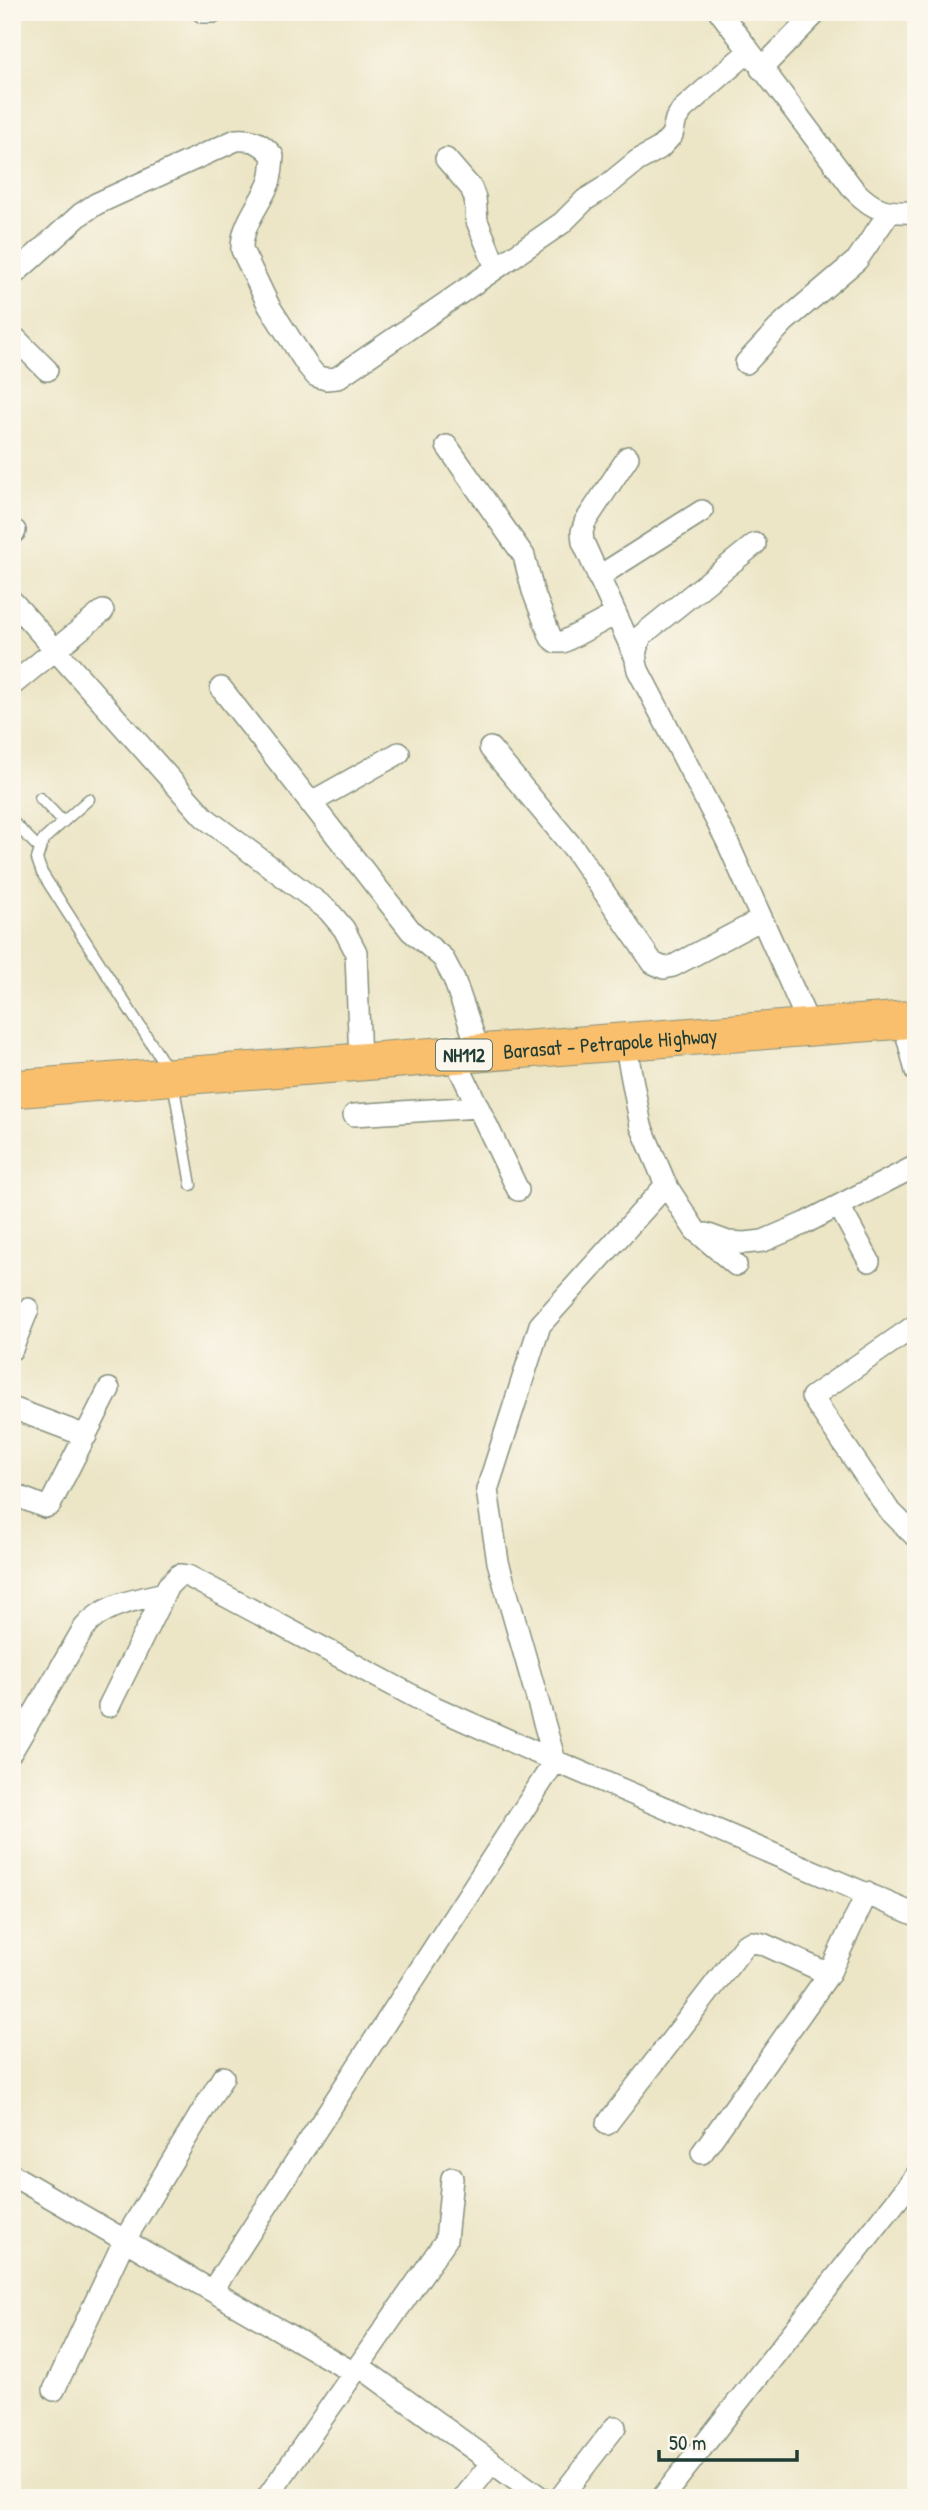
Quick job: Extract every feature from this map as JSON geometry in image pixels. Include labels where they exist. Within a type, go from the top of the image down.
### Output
[{"type":"highway","name":"Barasat - Petrapole Highway","points":[[12,1089],[909,1020]]},
{"type":"street","points":[[203,12],[214,12]]},
{"type":"street","points":[[720,12],[854,190],[876,208],[889,213],[916,212]]},
{"type":"street","points":[[12,276],[81,214],[96,204],[236,140],[252,139],[264,145],[273,156],[270,181],[245,230],[242,250],[269,306],[307,365],[316,376],[337,378],[562,223],[585,200],[637,160],[660,148],[672,135],[676,119],[683,109],[755,60],[817,12]]},
{"type":"street","points":[[446,159],[471,188],[475,198],[477,221],[496,268]]},
{"type":"street","points":[[746,363],[784,322],[857,260],[889,213]]},
{"type":"street","points":[[12,335],[47,370]]},
{"type":"street","points":[[447,446],[524,556],[551,638],[556,642],[563,642],[616,614]]},
{"type":"street","points":[[628,457],[585,522],[583,542],[635,656],[638,670],[727,841],[810,1027]]},
{"type":"street","points":[[598,577],[702,511]]},
{"type":"street","points":[[635,656],[642,635],[754,544]]},
{"type":"street","points":[[12,601],[204,817],[328,910],[344,929],[356,952],[360,1063]]},
{"type":"street","points":[[12,685],[103,611]]},
{"type":"street","points":[[221,688],[411,931],[443,958],[454,979],[466,1055],[478,1107],[518,1190]]},
{"type":"street","points":[[490,748],[575,850],[653,963],[664,968],[673,966],[762,919]]},
{"type":"street","points":[[310,803],[399,752]]},
{"type":"street","points":[[909,1020],[916,1071]]},
{"type":"street","points":[[625,1042],[641,1126],[666,1185],[695,1230],[736,1265]]},
{"type":"street","points":[[354,1115],[478,1107]]},
{"type":"street","points":[[695,1230],[727,1242],[746,1244],[763,1241],[916,1166]]},
{"type":"street","points":[[212,2291],[555,1761],[498,1562],[487,1490],[540,1325],[666,1185]]},
{"type":"street","points":[[839,1206],[869,1261]]},
{"type":"street","points":[[12,1349],[28,1308]]},
{"type":"street","points":[[916,1325],[812,1397],[888,1509],[916,1537]]},
{"type":"street","points":[[13,1496],[46,1507],[50,1505],[109,1389]]},
{"type":"street","points":[[12,1408],[86,1436]]},
{"type":"street","points":[[108,1706],[172,1579],[179,1575],[188,1576],[432,1706],[555,1761],[914,1912]]},
{"type":"street","points":[[12,1751],[93,1617],[103,1609],[164,1593]]},
{"type":"street","points":[[702,2153],[829,1974],[867,1894]]},
{"type":"street","points":[[607,2124],[745,1945],[752,1942],[763,1944],[829,1974]]},
{"type":"street","points":[[54,2390],[124,2241],[223,2077]]},
{"type":"street","points":[[12,2175],[212,2291],[356,2370],[541,2498]]},
{"type":"street","points":[[662,2498],[916,2176]]},
{"type":"street","points":[[267,2498],[446,2240],[452,2178]]},
{"type":"street","points":[[560,2498],[615,2427]]},
{"type":"street","points":[[464,2498],[492,2462]]},
{"type":"lane","points":[[40,798],[62,821]]},
{"type":"lane","points":[[89,799],[43,840],[37,859],[42,873],[172,1076],[191,1185]]},
{"type":"lane","points":[[12,821],[39,848]]}]
